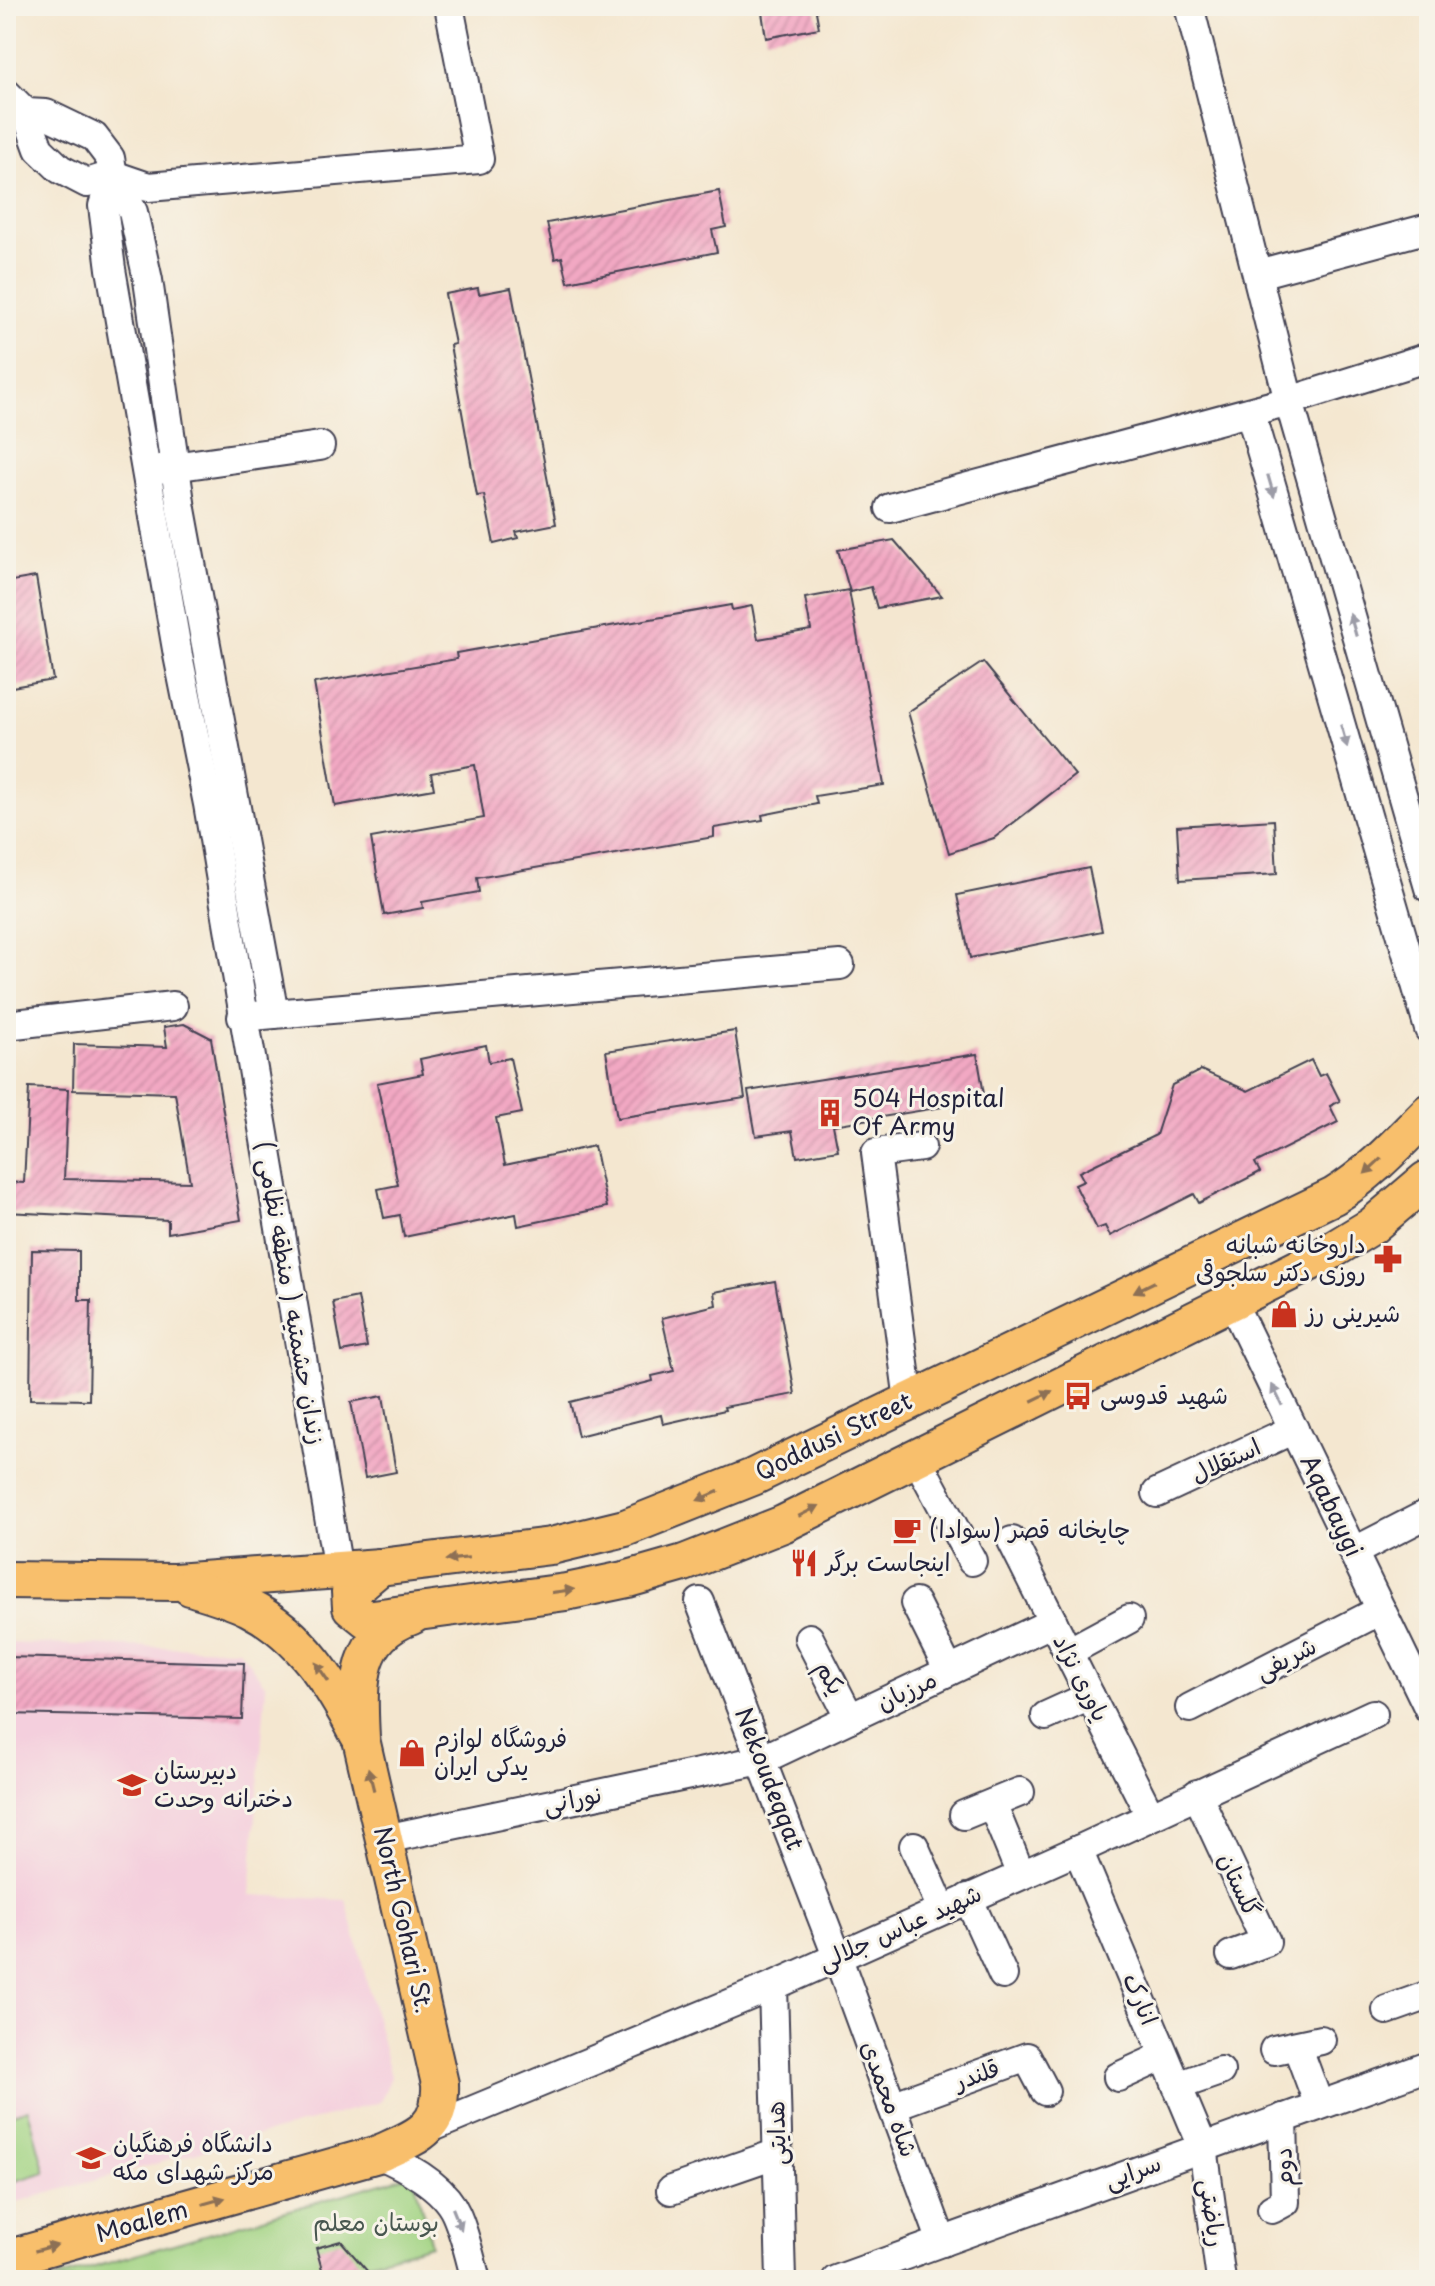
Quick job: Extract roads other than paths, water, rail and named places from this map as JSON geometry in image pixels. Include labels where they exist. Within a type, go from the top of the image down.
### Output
[{"type":"main road","name":"Qoddusi Street","points":[[6,1580],[174,1582],[380,1567],[551,1546],[625,1528],[753,1477],[1334,1196],[1354,1184],[1429,1112]]},
{"type":"main road","points":[[380,1567],[350,1592],[351,1607],[366,1619],[566,1592],[684,1563],[783,1524],[1232,1302],[1356,1236],[1427,1181]]},
{"type":"main road","name":"Qoddusi Street","points":[[174,1582],[249,1608],[297,1643],[328,1680],[361,1739]]},
{"type":"main road","points":[[361,1739],[360,1692],[364,1660],[380,1637],[392,1627],[404,1619],[430,1610]]},
{"type":"main road","name":"North Gohari St.","points":[[361,1739],[440,2084],[432,2116]]},
{"type":"main road","name":"Moalem","points":[[6,2259],[378,2154],[432,2116]]},
{"type":"street","points":[[16,103],[39,149],[60,169],[87,183],[113,175],[148,187],[479,159],[449,6]]},
{"type":"street","points":[[1189,6],[1289,401],[1429,888]]},
{"type":"street","points":[[16,103],[94,137],[110,158],[113,175],[133,212],[148,280],[175,467],[274,1014]]},
{"type":"street","name":"زندان حشمتیه ( منطقه نظامی )","points":[[113,175],[103,206],[111,269],[178,655],[208,804],[338,1570]]},
{"type":"street","points":[[1258,274],[1429,228]]},
{"type":"street","points":[[890,508],[1250,412],[1429,357]]},
{"type":"street","points":[[1250,412],[1428,1024]]},
{"type":"street","points":[[146,471],[320,446]]},
{"type":"street","points":[[242,1017],[840,965]]},
{"type":"street","points":[[6,1025],[173,1006]]},
{"type":"street","points":[[909,1401],[876,1153],[921,1147]]},
{"type":"street","name":"Aqabaygi","points":[[1232,1302],[1426,1696]]},
{"type":"street","name":"استقلال","points":[[1157,1493],[1294,1429]]},
{"type":"street","points":[[916,1457],[972,1561]]},
{"type":"street","points":[[1353,1552],[1429,1513]]},
{"type":"street","name":"یاوری نژاد","points":[[1012,1541],[1150,1815]]},
{"type":"street","name":"Nekoudeqqat","points":[[700,1602],[837,1956]]},
{"type":"street","points":[[915,1603],[949,1671]]},
{"type":"street","name":"شریفی","points":[[1190,1708],[1381,1610]]},
{"type":"street","points":[[1068,1652],[1129,1619]]},
{"type":"street","name":"مرزبان","points":[[761,1760],[1053,1622]]},
{"type":"street","name":"یکم","points":[[809,1638],[850,1718]]},
{"type":"street","points":[[1046,1716],[1090,1696]]},
{"type":"street","name":"شهید عباس جلالی","points":[[432,2116],[773,1986],[1373,1714]]},
{"type":"street","name":"نورانی","points":[[385,1839],[761,1760]]},
{"type":"street","points":[[964,1815],[1020,1792]]},
{"type":"street","name":"گلستان","points":[[1197,1794],[1266,1942],[1231,1955]]},
{"type":"street","points":[[992,1804],[1021,1875]]},
{"type":"street","points":[[914,1846],[1003,1975]]},
{"type":"street","name":"انارک","points":[[1078,1850],[1203,2147]]},
{"type":"street","name":"شاه محمدی","points":[[837,1956],[942,2242]]},
{"type":"street","name":"هدایتی","points":[[773,1986],[781,2280]]},
{"type":"street","points":[[1387,2010],[1429,1995]]},
{"type":"street","points":[[1298,2045],[1319,2105]]},
{"type":"street","points":[[1118,2077],[1164,2056]]},
{"type":"street","name":"قلندر","points":[[892,2106],[1027,2057],[1045,2091]]},
{"type":"street","name":"سرایی","points":[[836,2280],[1429,2066]]},
{"type":"street","points":[[1177,2086],[1220,2071]]},
{"type":"street","name":"دوم","points":[[1272,2209],[1285,2202],[1283,2118]]},
{"type":"street","name":"ریاضتی","points":[[1203,2147],[1217,2279]]},
{"type":"street","points":[[671,2190],[778,2153]]},
{"type":"street","points":[[378,2154],[407,2166],[431,2184],[456,2211],[476,2280]]},
{"type":"place","name":"504 Hospital Of Army","points":[[830,1113]]},
{"type":"place","name":"داروخانه شبانه روزی دکتر سلجوقی","points":[[1388,1259]]},
{"type":"place","name":"شیرینی رز","points":[[1284,1314]]},
{"type":"place","name":"شهید قدوسی","points":[[1078,1396]]},
{"type":"place","name":"چایخانه قصر (سوادا)","points":[[907,1530]]},
{"type":"place","name":"اینجاست برگر","points":[[804,1563]]},
{"type":"place","name":"فروشگاه لوازم یدکی ایران","points":[[412,1753]]},
{"type":"place","name":"دبیرستان دخترانه وحدت","points":[[132,1785]]},
{"type":"place","name":"دانشگاه فرهنگیان مرکز شهدای مکه","points":[[91,2158]]},
{"type":"park label","name":"بوستان معلم","points":[[376,2223]]}]
